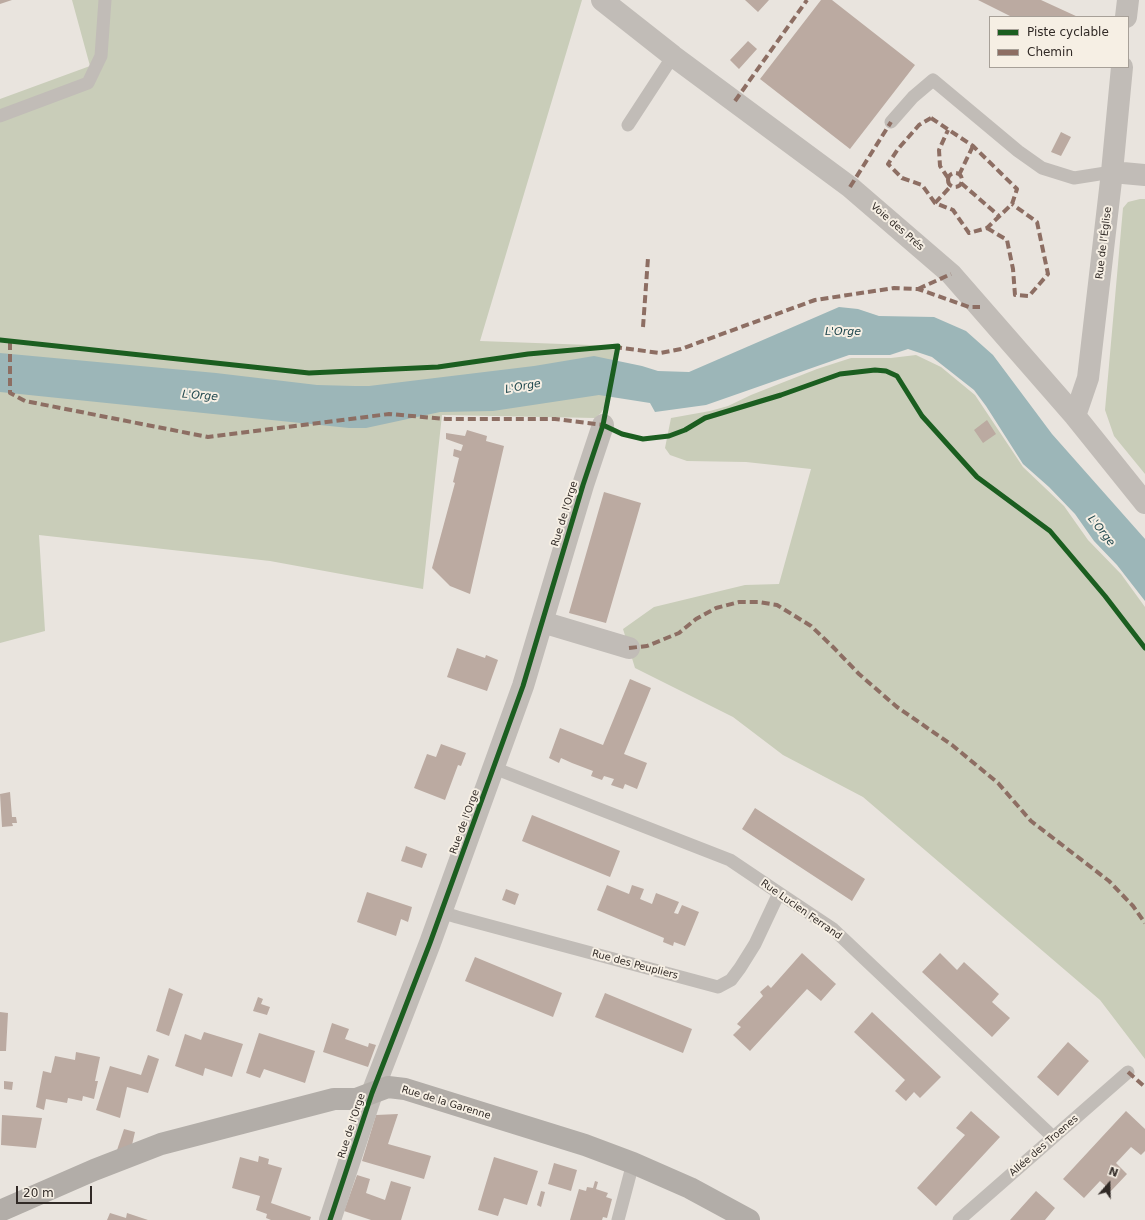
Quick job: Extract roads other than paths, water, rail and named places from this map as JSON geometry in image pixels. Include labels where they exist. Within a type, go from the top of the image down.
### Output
[{"type":"main road","name":"Rue de la Garenne","points":[[0,1211],[94,1170],[161,1144],[334,1099],[356,1099],[388,1087],[405,1089],[585,1145],[633,1163],[690,1188],[743,1218]]},
{"type":"street","name":"Voie des Prés","points":[[602,0],[673,56],[850,187],[951,274],[1075,416],[1145,504]]},
{"type":"street","points":[[1126,16],[1128,0]]},
{"type":"street","name":"Rue de l'Église","points":[[1075,416],[1088,378],[1112,172],[1122,68]]},
{"type":"street","points":[[1112,172],[1145,175]]},
{"type":"street","name":"Rue de l'Orge","points":[[330,1220],[372,1093],[441,912],[523,686],[583,485],[603,425]]},
{"type":"street","points":[[542,622],[629,648]]},
{"type":"lane","points":[[0,116],[88,83],[101,56],[105,0]]},
{"type":"lane","points":[[628,125],[673,56]]},
{"type":"lane","points":[[891,122],[913,96],[933,80],[1018,151],[1042,168],[1074,178],[1112,172]]},
{"type":"lane","name":"Rue Lucien Ferrand","points":[[494,768],[730,860],[833,929],[1053,1137]]},
{"type":"lane","name":"Rue des Peupliers","points":[[441,912],[718,987],[731,980],[740,968],[755,944],[779,893]]},
{"type":"lane","name":"Allée des Troenes","points":[[959,1220],[1128,1072]]},
{"type":"lane","points":[[618,1220],[633,1163]]},
{"type":"water","name":"L'Orge","points":[[839,307],[858,309],[879,316],[934,317],[966,331],[993,355],[1052,434],[1145,539],[1145,601],[1117,565],[1094,541],[1075,514],[1049,487],[1023,464],[974,390],[932,357],[908,349],[890,355],[849,355],[706,405],[655,412],[650,403],[599,395],[493,411],[440,412],[366,428],[349,428],[0,392],[0,353],[216,373],[317,385],[369,386],[534,366],[594,356],[642,366],[658,371],[689,372]]}]
